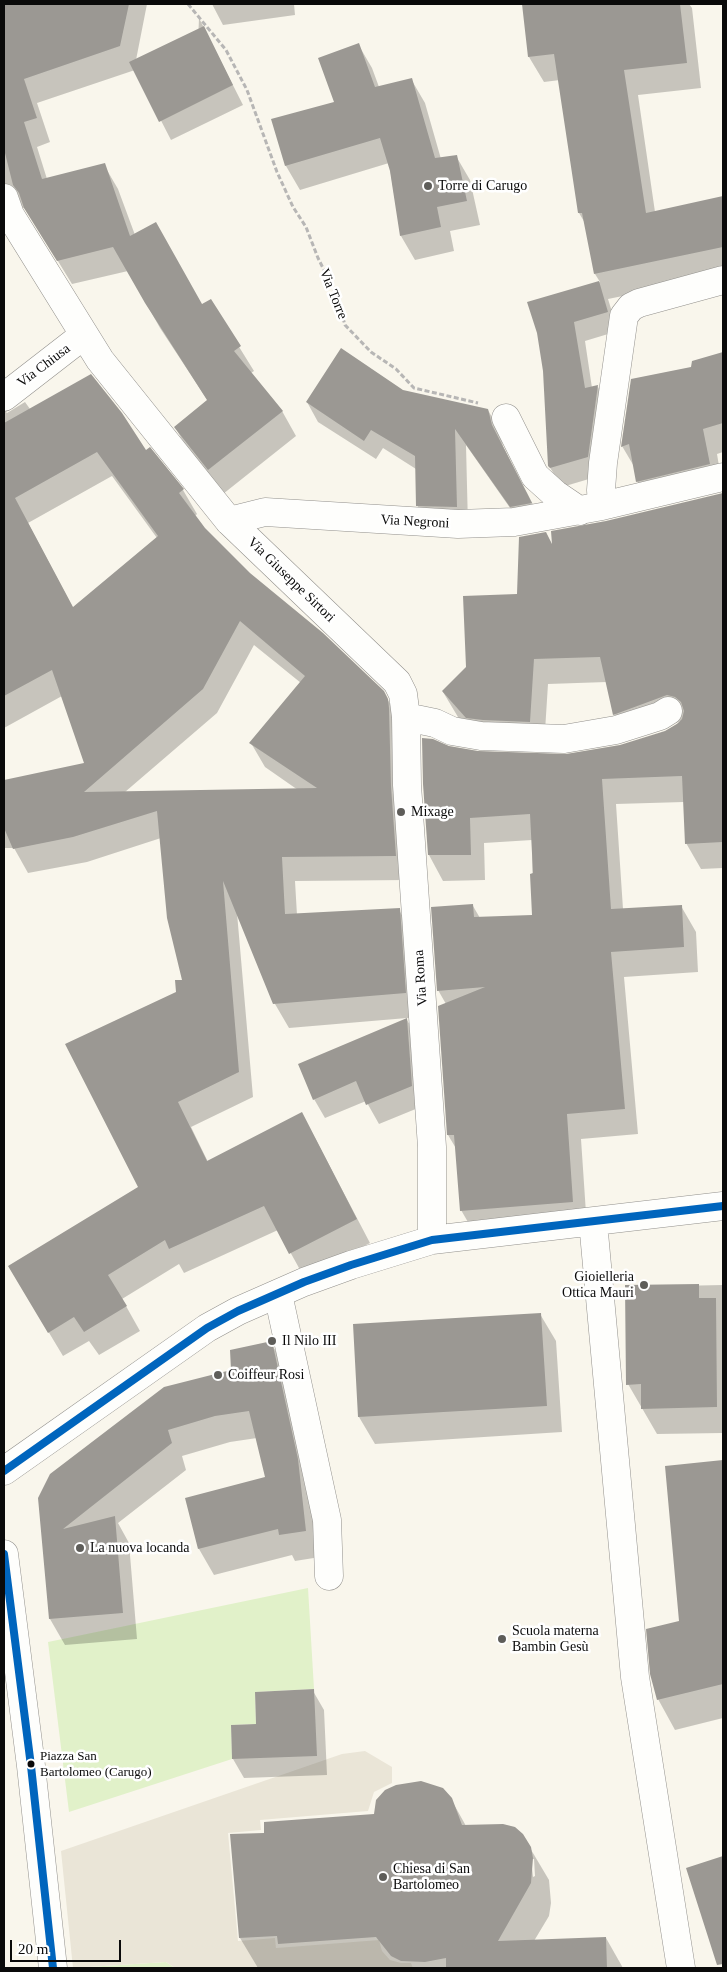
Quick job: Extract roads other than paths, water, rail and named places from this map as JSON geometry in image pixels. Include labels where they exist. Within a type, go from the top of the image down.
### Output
[{"type":"street","name":"Via Giuseppe Sirtori","points":[[4,198],[9,225],[100,360],[229,521],[397,682],[403,694],[406,717]]},
{"type":"street","points":[[506,418],[535,476],[555,494],[591,508],[601,490],[603,463],[624,316],[631,307],[639,303],[723,280]]},
{"type":"street","name":"Via Chiusa","points":[[4,397],[84,335]]},
{"type":"street","name":"Via Negroni","points":[[229,521],[265,512],[458,524],[514,522],[591,508],[723,477]]},
{"type":"street","points":[[406,717],[434,723],[452,731],[481,736],[564,739],[616,730],[660,716],[668,711]]},
{"type":"street","name":"Via Roma","points":[[406,717],[407,785],[432,1147],[432,1240]]},
{"type":"street","points":[[4,1471],[207,1328],[238,1311],[304,1282],[432,1240],[723,1206]]},
{"type":"street","points":[[593,1222],[635,1677],[680,1968]]},
{"type":"street","points":[[278,1294],[327,1520],[329,1576]]},
{"type":"street","points":[[4,1554],[9,1616],[31,1766],[53,1968]]},
{"type":"place","name":"Torre di Carugo","points":[[428,186]]},
{"type":"place","name":"Mixage","points":[[401,812]]},
{"type":"place","name":"Gioielleria Ottica Mauri","points":[[644,1285]]},
{"type":"place","name":"Il Nilo III","points":[[272,1341]]},
{"type":"place","name":"Coiffeur Rosi","points":[[218,1375]]},
{"type":"place","name":"La nuova locanda","points":[[80,1548]]},
{"type":"place","name":"Scuola materna Bambin Gesù","points":[[502,1639]]},
{"type":"place","name":"Piazza San Bartolomeo (Carugo)","points":[[31,1764]]},
{"type":"place","name":"Chiesa di San Bartolomeo","points":[[383,1877]]}]
